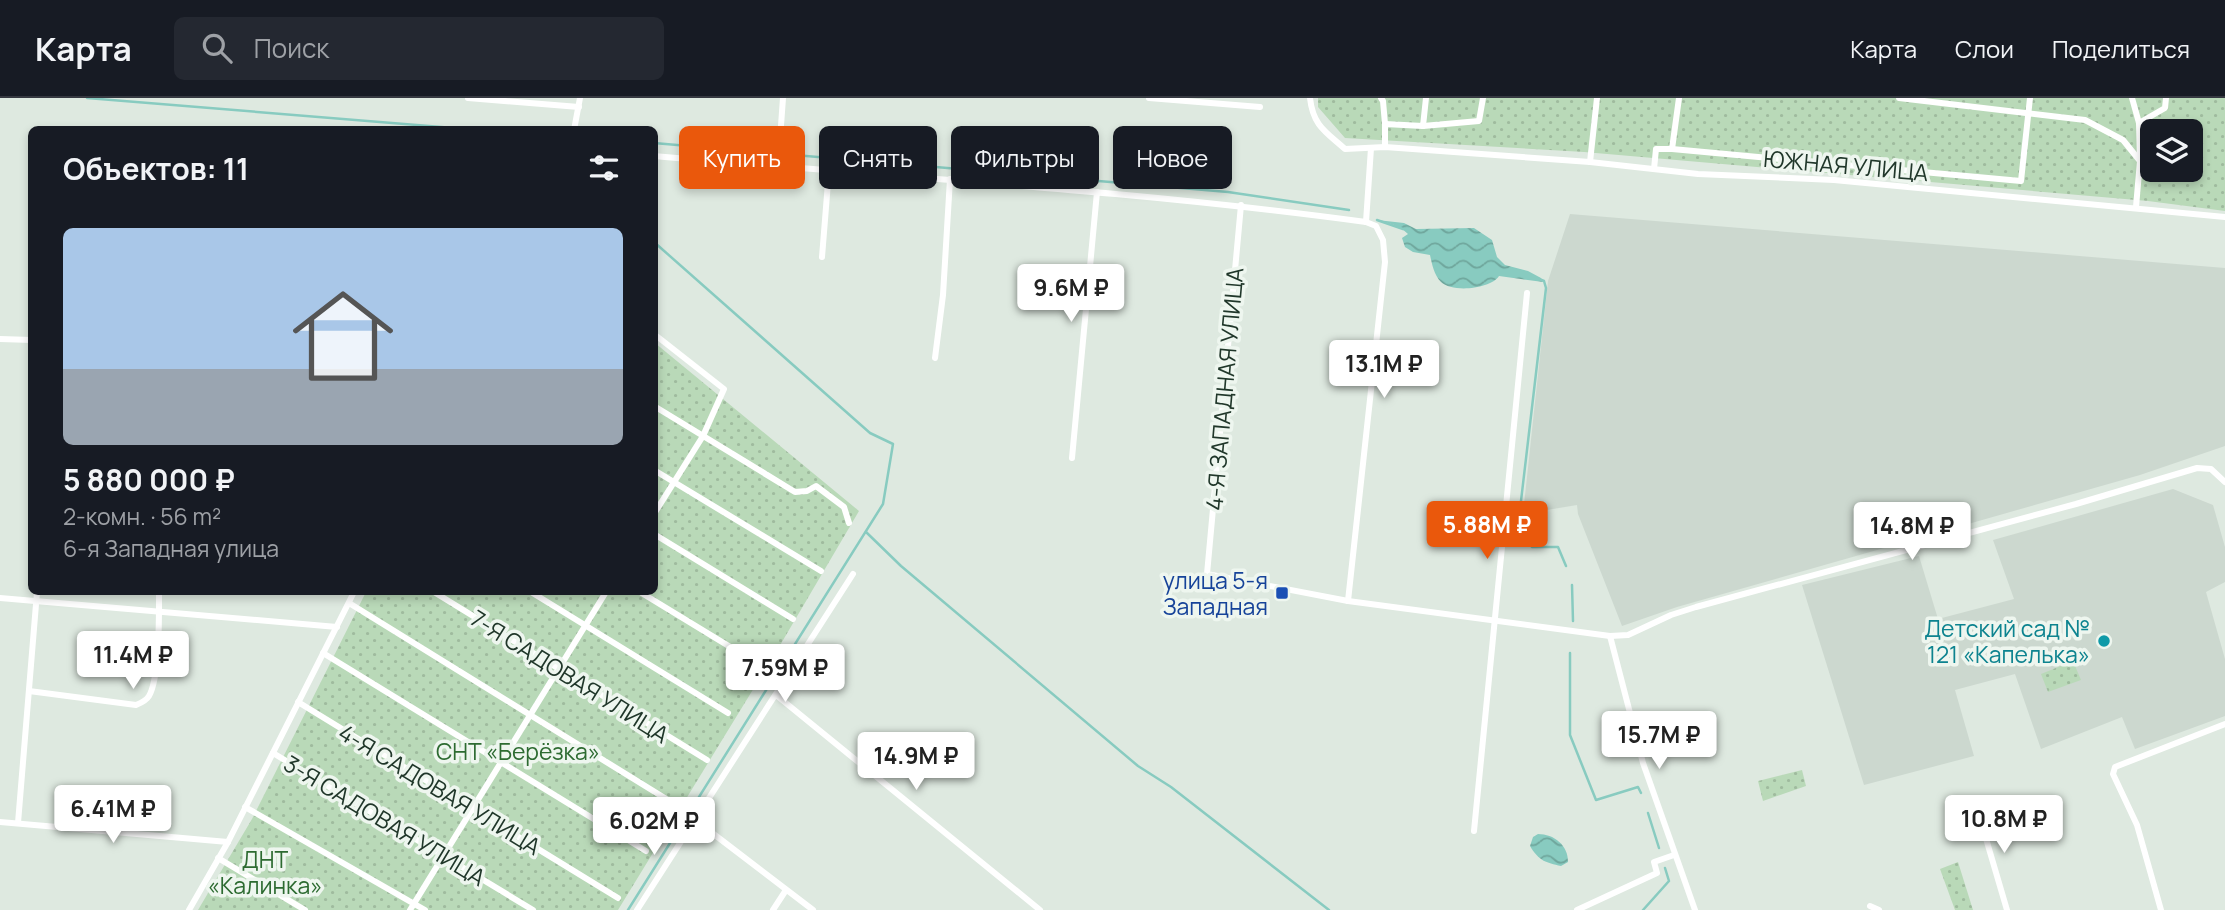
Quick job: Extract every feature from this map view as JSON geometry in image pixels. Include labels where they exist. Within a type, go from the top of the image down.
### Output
[{"type":"street","points":[[468,98],[579,107]]},
{"type":"street","points":[[575,126],[580,98]]},
{"type":"street","points":[[781,126],[783,98]]},
{"type":"street","points":[[1149,98],[1203,100],[1260,107]]},
{"type":"street","points":[[1310,98],[1311,112],[1318,126],[1345,149],[1385,147],[1590,162],[1698,174],[1834,180],[2225,217]]},
{"type":"street","points":[[1381,98],[1385,147]]},
{"type":"street","points":[[1423,126],[1426,98]]},
{"type":"street","points":[[1385,124],[1423,126],[1479,121],[1483,98]]},
{"type":"street","points":[[1590,162],[1597,98]]},
{"type":"street","points":[[1654,169],[1656,149],[1672,149],[1679,98]]},
{"type":"street","points":[[1899,98],[2085,120],[2123,140],[2140,160],[2136,207]]},
{"type":"street","points":[[2027,114],[2030,98]]},
{"type":"street","points":[[2132,98],[2140,123]]},
{"type":"street","points":[[2146,119],[2165,107],[2166,98]]},
{"type":"street","name":"ЮЖНАЯ УЛИЦА","points":[[1672,149],[2021,181],[2027,114]]},
{"type":"street","points":[[1366,222],[1371,148]]},
{"type":"street","points":[[658,156],[679,158]]},
{"type":"street","points":[[937,177],[1241,205],[1366,222],[1376,226],[1383,240],[1385,262],[1348,601],[1494,622],[1610,636],[1628,635],[1671,615],[1696,607],[2076,504],[2197,468],[2211,470],[2223,480]]},
{"type":"street","points":[[935,358],[943,295],[950,178]]},
{"type":"street","points":[[822,257],[827,189]]},
{"type":"street","points":[[1072,458],[1097,192]]},
{"type":"street","name":"4-Я ЗАПАДНАЯ УЛИЦА","points":[[1241,205],[1207,573],[1348,601]]},
{"type":"street","points":[[1474,831],[1527,293]]},
{"type":"street","points":[[658,337],[724,389],[703,436],[658,508]]},
{"type":"street","points":[[0,339],[28,340]]},
{"type":"street","points":[[658,408],[795,492],[807,491],[816,486],[844,507],[849,523]]},
{"type":"street","points":[[658,472],[821,571]]},
{"type":"street","points":[[658,536],[793,620]]},
{"type":"street","points":[[637,910],[853,574]]},
{"type":"street","points":[[18,823],[37,595]]},
{"type":"street","points":[[29,691],[136,705],[141,703],[150,694],[153,681],[159,595]]},
{"type":"street","points":[[189,910],[228,842],[353,595]]},
{"type":"street","name":"7-Я САДОВАЯ УЛИЦА","points":[[439,595],[707,760]]},
{"type":"street","points":[[536,595],[728,713]]},
{"type":"street","points":[[410,910],[604,595]]},
{"type":"street","points":[[645,595],[763,667]]},
{"type":"street","points":[[0,598],[337,627]]},
{"type":"street","points":[[349,603],[676,804]]},
{"type":"street","points":[[1610,636],[1643,763],[1695,910]]},
{"type":"street","points":[[323,653],[646,851]]},
{"type":"street","points":[[776,695],[1040,910]]},
{"type":"street","name":"4-Я САДОВАЯ УЛИЦА","points":[[298,702],[618,898]]},
{"type":"street","points":[[2161,910],[2137,825],[2113,774],[2115,767],[2225,724]]},
{"type":"street","name":"3-Я САДОВАЯ УЛИЦА","points":[[273,753],[533,910]]},
{"type":"street","points":[[246,807],[425,910]]},
{"type":"street","points":[[1977,808],[2007,910]]},
{"type":"street","points":[[694,819],[813,910]]},
{"type":"street","points":[[0,822],[228,842]]},
{"type":"street","points":[[1577,910],[1657,873],[1654,862],[1674,855]]},
{"type":"street","points":[[218,858],[305,910]]},
{"type":"street","points":[[773,910],[786,890]]},
{"type":"street","points":[[1870,906],[1879,910]]},
{"type":"shaded area","points":[[1570,214],[2225,268],[2225,446],[2140,475],[1677,607],[1622,626],[1578,514],[1577,505],[1523,514],[1548,281]]},
{"type":"shaded area","points":[[2173,489],[2213,505],[2225,547],[2225,582],[2206,592],[2225,659],[2225,716],[2135,749],[2122,717],[2041,749],[2015,674],[1955,690],[1974,756],[1864,785],[1802,585],[1919,556],[1938,619],[2014,599],[1993,540]]},
{"type":"green space","points":[[1318,98],[2225,98],[2225,211],[2148,201],[1584,152],[1345,138],[1318,107]]},
{"type":"green space","name":"СНТ «Берёзка»","points":[[658,345],[859,511],[618,910],[198,910],[252,819],[364,595],[658,595]]},
{"type":"green space","points":[[2073,661],[2081,680],[2048,692],[2041,674]]},
{"type":"green space","points":[[1802,770],[1806,786],[1763,801],[1758,781]]},
{"type":"green space","points":[[1958,862],[1973,910],[1955,910],[1940,869]]},
{"type":"water","points":[[1377,220],[1404,223],[1416,229],[1474,228],[1492,240],[1497,257],[1505,265],[1528,271],[1543,282],[1499,276],[1480,287],[1454,288],[1441,282],[1430,255],[1413,252],[1405,247],[1402,238],[1408,234],[1397,226]]},
{"type":"water","points":[[1538,834],[1559,842],[1566,850],[1568,862],[1561,866],[1539,858],[1530,846],[1533,837]]},
{"type":"waterway","points":[[87,98],[429,126]]},
{"type":"waterway","points":[[658,143],[1228,192],[1349,210]]},
{"type":"waterway","points":[[1377,220],[1403,229]]},
{"type":"waterway","points":[[628,910],[883,504],[893,444],[870,433],[658,246]]},
{"type":"waterway","points":[[1539,279],[1544,281],[1546,288],[1519,518],[1532,547],[1558,547],[1566,566]]},
{"type":"waterway","points":[[866,532],[901,566],[1138,766],[1171,787],[1329,910]]},
{"type":"waterway","points":[[1572,585],[1573,621]]},
{"type":"waterway","points":[[1570,653],[1570,735],[1596,800],[1638,787],[1641,793]]},
{"type":"waterway","points":[[1648,813],[1659,848]]},
{"type":"waterway","points":[[1643,910],[1669,881],[1665,868]]},
{"type":"place","name":"улица 5-я Западная","points":[[1282,593]]},
{"type":"place","name":"Детский сад № 121 «Капелька»","points":[[2104,641]]},
{"type":"park label","name":"ДНТ «Калинка»","points":[[265,872]]}]
